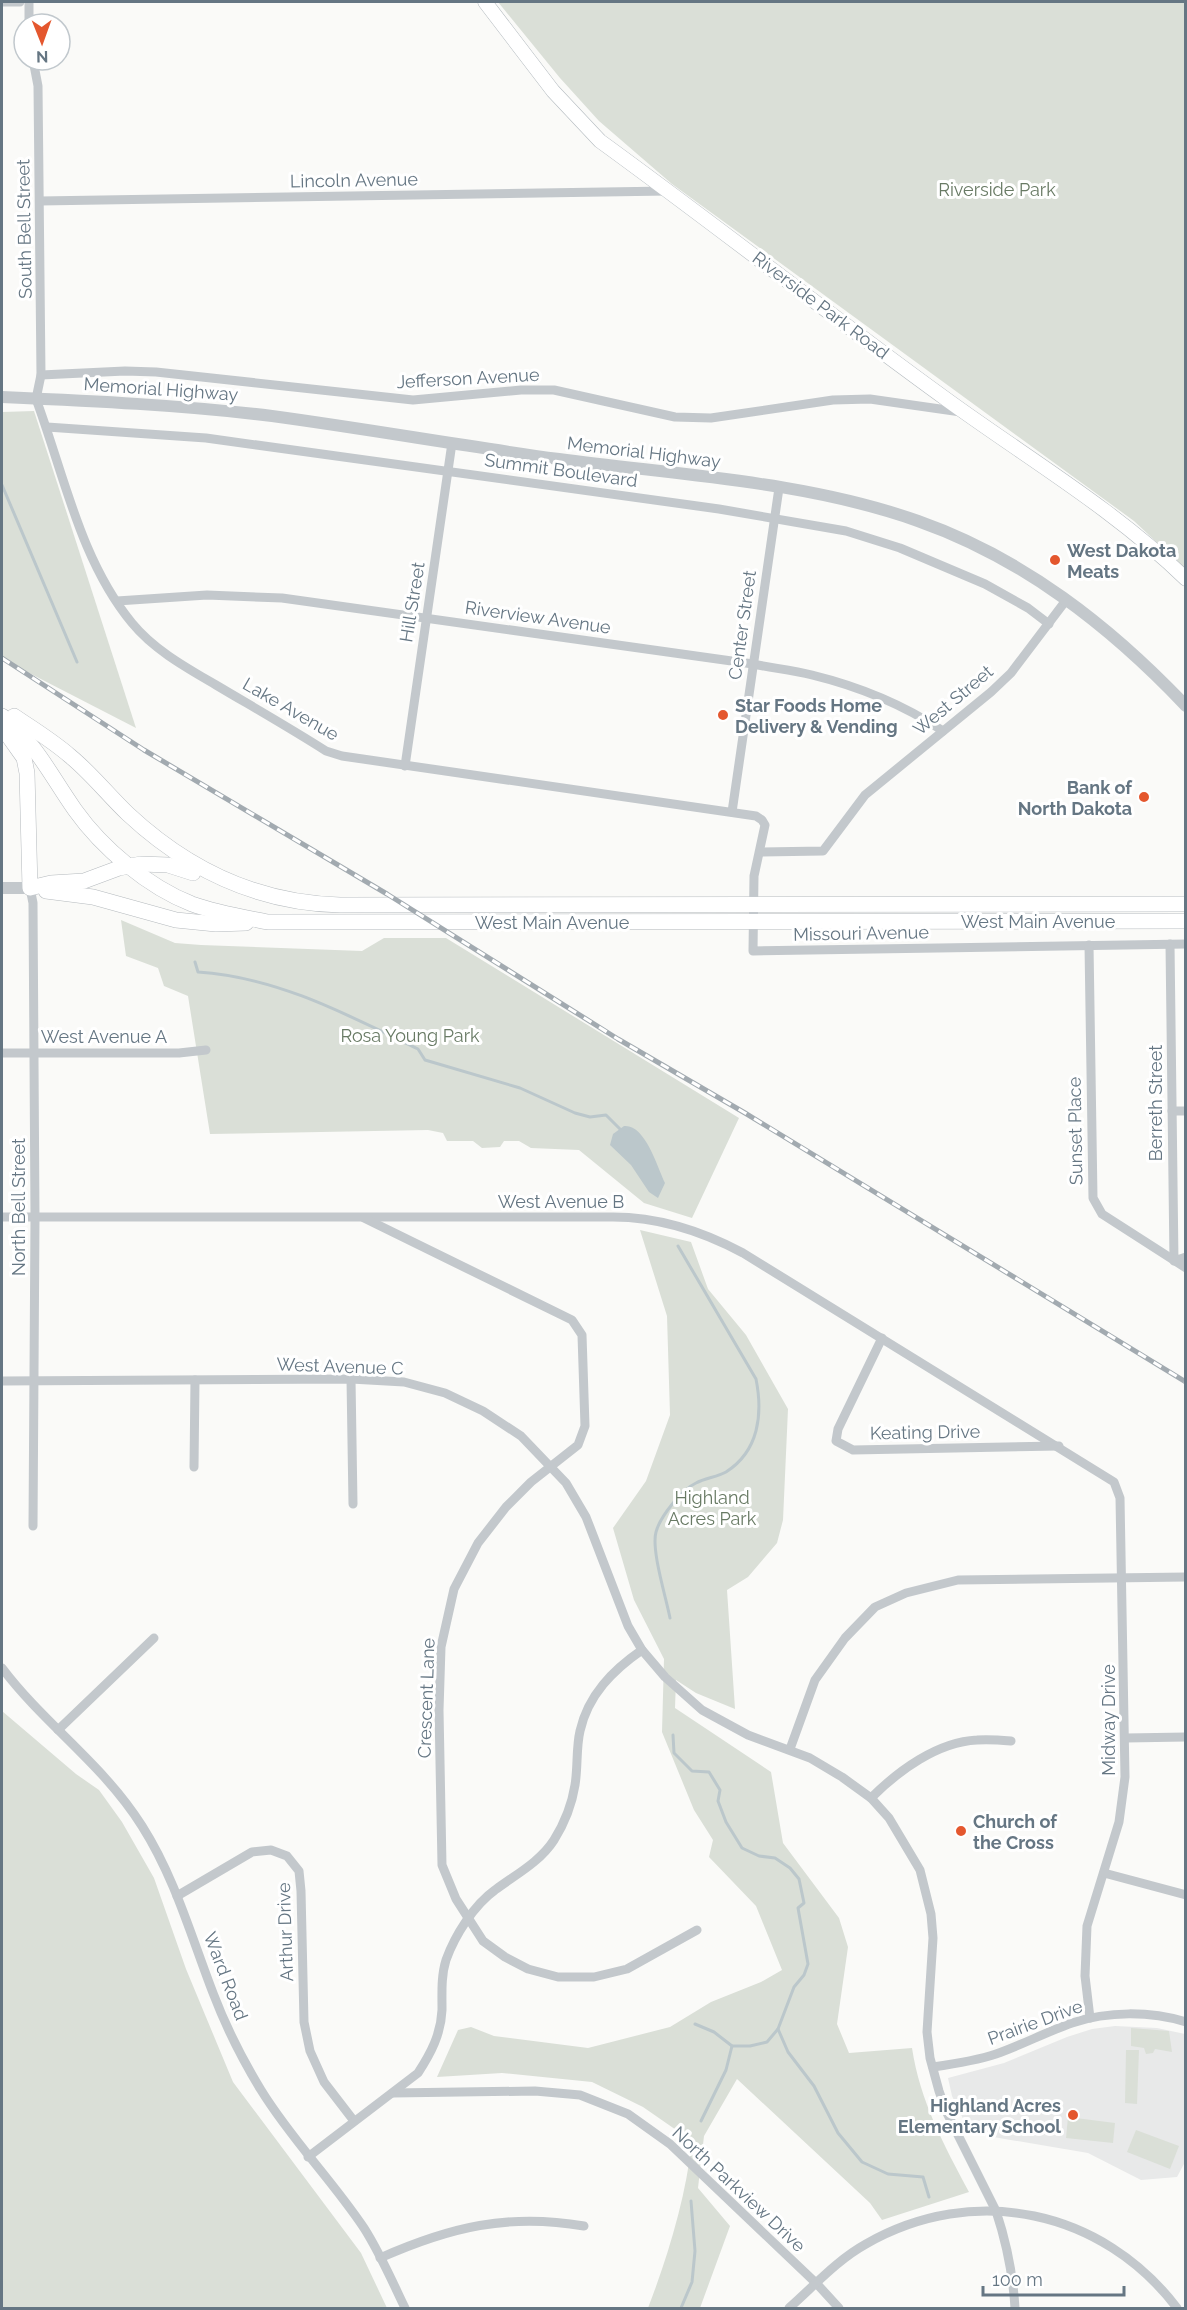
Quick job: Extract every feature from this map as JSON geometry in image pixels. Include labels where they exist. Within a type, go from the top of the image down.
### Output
[{"type":"main road","name":"Riverside Park Road","points":[[485,2],[553,91],[600,141],[964,412],[1121,521],[1152,546],[1185,579]]},
{"type":"main road","name":"West Main Avenue","points":[[2,707],[68,754],[143,828],[183,858],[231,884],[295,902],[339,905],[1185,904]]},
{"type":"main road","name":"West Main Avenue","points":[[2,716],[37,751],[88,827],[130,866],[171,894],[191,903],[268,922],[1185,921]]},
{"type":"main road","points":[[2,727],[24,758],[27,773],[34,888]]},
{"type":"main road","points":[[34,888],[51,883],[84,881],[130,866],[150,864],[174,866],[250,898],[295,902]]},
{"type":"main road","points":[[34,888],[93,897],[156,916],[185,922],[216,924],[268,922]]},
{"type":"street","points":[[2,2],[20,2]]},
{"type":"street","name":"South Bell Street","points":[[35,72],[38,86],[41,375],[36,399]]},
{"type":"street","name":"Lincoln Avenue","points":[[40,201],[669,191]]},
{"type":"street","name":"Jefferson Avenue","points":[[41,375],[125,371],[156,372],[413,400],[521,390],[554,390],[675,417],[711,418],[833,400],[870,399],[964,412]]},
{"type":"street","name":"Memorial Highway","points":[[2,397],[151,404],[272,416],[779,488],[849,501],[920,522],[1004,560],[1067,599],[1111,633],[1153,671],[1185,706]]},
{"type":"street","name":"Lake Avenue","points":[[36,399],[87,550],[133,624],[182,664],[326,751],[342,756],[405,766],[732,812]]},
{"type":"street","name":"Summit Boulevard","points":[[47,427],[206,438],[448,470],[846,531],[900,548],[985,584],[1028,608],[1049,624]]},
{"type":"street","name":"Hill Street","points":[[405,766],[452,443]]},
{"type":"street","name":"Center Street","points":[[732,812],[779,488]]},
{"type":"street","name":"Riverview Avenue","points":[[117,601],[207,595],[272,597],[753,664],[812,675],[868,693],[920,716],[943,730]]},
{"type":"street","name":"West Street","points":[[760,852],[823,851],[850,812],[865,795],[1006,677],[1067,599]]},
{"type":"street","points":[[732,812],[756,816],[765,825],[754,876],[752,922]]},
{"type":"street","points":[[2,888],[34,888]]},
{"type":"street","name":"North Bell Street","points":[[33,1526],[34,888]]},
{"type":"street","name":"Missouri Avenue","points":[[752,922],[753,951],[1185,944]]},
{"type":"street","name":"Berreth Street","points":[[1170,944],[1174,1261]]},
{"type":"street","name":"Sunset Place","points":[[1089,945],[1093,1198],[1102,1214],[1185,1268]]},
{"type":"street","name":"West Avenue A","points":[[2,1053],[179,1053],[206,1050]]},
{"type":"street","points":[[1172,1111],[1185,1111]]},
{"type":"street","name":"Crescent Lane","points":[[362,1216],[572,1320],[582,1335],[585,1426],[578,1445],[531,1482],[506,1507],[478,1543],[454,1589],[441,1647],[439,1710],[442,1865],[456,1899],[483,1941],[505,1957],[528,1969],[558,1977],[594,1977],[627,1969],[697,1930]]},
{"type":"street","name":"West Avenue B","points":[[2,1217],[620,1217],[665,1222],[703,1234],[730,1246],[1059,1446]]},
{"type":"street","points":[[1174,1261],[1185,1257]]},
{"type":"street","name":"Keating Drive","points":[[882,1338],[838,1429],[836,1441],[852,1450],[1059,1446]]},
{"type":"street","points":[[351,1379],[353,1504]]},
{"type":"street","name":"West Avenue C","points":[[2,1381],[351,1379],[404,1382],[445,1393],[483,1411],[521,1436],[566,1483],[586,1517],[628,1626],[642,1650],[665,1677],[702,1710],[748,1735],[810,1758],[842,1777],[871,1798],[889,1818],[906,1843],[920,1870],[927,1892],[933,1938],[927,2032],[933,2067],[946,2111],[996,2211],[1011,2263],[1014,2308]]},
{"type":"street","points":[[194,1467],[195,1380]]},
{"type":"street","name":"Midway Drive","points":[[1059,1446],[1114,1482],[1120,1498],[1125,1777],[1122,1808],[1087,1926],[1085,1976],[1090,2018]]},
{"type":"street","points":[[790,1749],[815,1680],[845,1638],[875,1607],[906,1593],[958,1580],[1185,1577]]},
{"type":"street","points":[[58,1730],[154,1638]]},
{"type":"street","points":[[308,2157],[418,2073],[431,2054],[438,2036],[442,2013],[442,1983],[446,1960],[480,1903],[494,1890],[528,1867],[553,1842],[567,1815],[575,1785],[580,1731],[588,1708],[600,1686],[623,1663],[642,1650]]},
{"type":"street","name":"Ward Road","points":[[2,1668],[16,1687],[114,1786],[143,1828],[165,1867],[213,1993],[244,2062],[263,2094],[308,2157],[364,2229],[405,2308]]},
{"type":"street","points":[[1126,1738],[1185,1737]]},
{"type":"street","points":[[871,1798],[887,1782],[938,1749],[976,1740],[1011,1741]]},
{"type":"street","name":"Arthur Drive","points":[[177,1896],[252,1852],[271,1850],[286,1856],[299,1871],[302,1891],[304,2022],[310,2051],[324,2082],[354,2121]]},
{"type":"street","points":[[1104,1873],[1185,1895]]},
{"type":"street","name":"Prairie Drive","points":[[933,2067],[987,2057],[1090,2018],[1156,2015],[1185,2022]]},
{"type":"street","name":"North Parkview Drive","points":[[393,2093],[535,2091],[580,2096],[628,2114],[670,2144],[817,2284],[839,2308]]},
{"type":"street","points":[[789,2308],[858,2248],[890,2232],[933,2217],[996,2211],[1042,2217],[1072,2226],[1098,2238],[1136,2264],[1161,2288],[1177,2308]]},
{"type":"street","points":[[380,2258],[441,2233],[485,2223],[532,2220],[584,2226]]},
{"type":"shaded area","points":[[624,1126],[631,1127],[638,1132],[654,1157],[665,1183],[658,1198],[649,1192],[631,1165],[610,1145],[613,1134]]},
{"type":"shaded area","name":"Highland Acres Elementary School","points":[[1115,2026],[1157,2028],[1185,2034],[1185,2162],[1177,2177],[1141,2180],[1088,2153],[970,2133],[952,2096],[948,2078],[1004,2063],[1092,2029]]},
{"type":"green space","name":"Riverside Park","points":[[498,2],[1185,2],[1185,569],[1134,521],[672,184],[599,121],[560,78]]},
{"type":"green space","points":[[34,411],[136,728],[2,659],[2,412]]},
{"type":"green space","name":"Rosa Young Park","points":[[121,920],[175,943],[201,945],[362,951],[384,938],[446,938],[739,1118],[692,1218],[644,1203],[579,1150],[531,1148],[519,1141],[504,1141],[500,1147],[482,1148],[473,1141],[447,1141],[443,1133],[428,1130],[210,1134],[188,996],[164,986],[158,968],[126,956]]},
{"type":"green space","name":"Highland Acres Park","points":[[640,1230],[691,1242],[708,1289],[746,1335],[788,1409],[783,1520],[777,1543],[748,1577],[727,1590],[735,1709],[696,1693],[676,1680],[675,1708],[771,1772],[783,1843],[839,1918],[848,1947],[837,2024],[849,2053],[912,2048],[927,2104],[942,2140],[969,2192],[882,2220],[870,2203],[737,2079],[704,2136],[698,2188],[730,2226],[700,2308],[648,2308],[675,2226],[692,2141],[643,2107],[592,2082],[502,2073],[437,2077],[458,2030],[471,2027],[494,2036],[588,2048],[670,2027],[711,2002],[761,1982],[782,1970],[756,1906],[709,1857],[713,1840],[694,1810],[662,1732],[664,1659],[634,1600],[613,1528],[646,1481],[670,1415],[667,1316]]},
{"type":"green space","points":[[2,1711],[76,1774],[99,1790],[122,1822],[154,1878],[186,1969],[233,2082],[361,2253],[387,2308],[2,2308]]},
{"type":"green space","points":[[1131,2028],[1169,2031],[1172,2052],[1155,2049],[1153,2053],[1146,2054],[1144,2048],[1131,2046]]},
{"type":"green space","points":[[1126,2050],[1139,2050],[1137,2104],[1125,2103]]},
{"type":"green space","points":[[1068,2117],[1115,2123],[1113,2143],[1066,2138]]},
{"type":"green space","points":[[1136,2130],[1179,2146],[1170,2169],[1127,2152]]},
{"type":"waterway","points":[[2,485],[77,662]]},
{"type":"waterway","points":[[195,962],[198,972],[256,981],[311,1000],[418,1049],[425,1060],[520,1088],[575,1113],[590,1117],[606,1115],[620,1129]]},
{"type":"waterway","points":[[670,1618],[656,1550],[655,1540],[658,1526],[672,1505],[690,1486],[726,1472],[746,1454],[756,1431],[759,1405],[756,1379],[678,1246]]},
{"type":"waterway","points":[[673,1735],[674,1753],[692,1771],[709,1772],[720,1790],[718,1801],[726,1822],[742,1848],[759,1856],[775,1858],[790,1868],[799,1879],[804,1903],[798,1908],[808,1964],[804,1975],[794,1987],[778,2029],[788,2052],[814,2086],[838,2133],[862,2162],[888,2174],[923,2177],[929,2197]]},
{"type":"waterway","points":[[695,2024],[714,2032],[732,2046],[750,2046],[767,2042],[778,2029]]},
{"type":"waterway","points":[[701,2121],[726,2070],[732,2046]]},
{"type":"waterway","points":[[681,2308],[692,2282],[695,2251],[691,2201]]},
{"type":"railway","points":[[2,658],[144,750],[387,894],[618,1039],[745,1113],[1186,1382]]},
{"type":"place","name":"West Dakota Meats","points":[[1055,560]]},
{"type":"place","name":"Star Foods Home Delivery & Vending","points":[[723,715]]},
{"type":"place","name":"Bank of North Dakota","points":[[1144,797]]},
{"type":"place","name":"Church of the Cross","points":[[961,1831]]},
{"type":"place","name":"Highland Acres Elementary School","points":[[1073,2115]]}]
